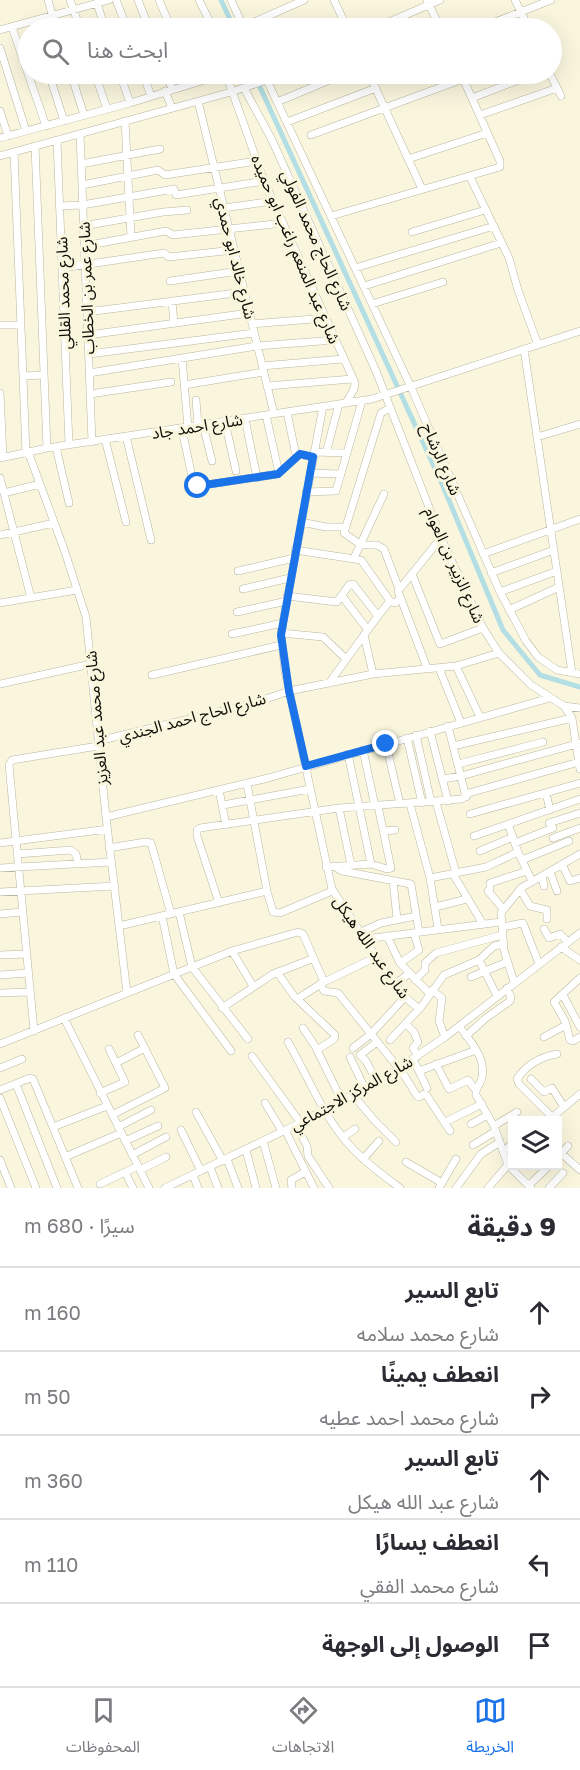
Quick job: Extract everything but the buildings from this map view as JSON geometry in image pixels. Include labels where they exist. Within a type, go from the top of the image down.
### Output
[{"type":"street","points":[[48,0],[52,16]]},
{"type":"street","points":[[70,0],[77,18]]},
{"type":"street","points":[[48,18],[109,0]]},
{"type":"street","points":[[116,0],[123,18]]},
{"type":"street","points":[[138,0],[145,18]]},
{"type":"street","points":[[159,0],[167,18]]},
{"type":"street","points":[[199,0],[207,18]]},
{"type":"street","points":[[231,0],[239,18]]},
{"type":"street","points":[[263,18],[304,0]]},
{"type":"street","points":[[334,0],[342,18]]},
{"type":"street","points":[[395,18],[428,2],[440,0]]},
{"type":"street","points":[[515,0],[524,18]]},
{"type":"street","points":[[506,18],[551,0]]},
{"type":"street","points":[[428,2],[435,18]]},
{"type":"street","points":[[97,3],[102,18]]},
{"type":"street","points":[[0,30],[18,26]]},
{"type":"street","points":[[12,27],[18,44]]},
{"type":"street","points":[[0,48],[26,131]]},
{"type":"street","points":[[32,84],[46,126]]},
{"type":"street","points":[[52,84],[64,121]]},
{"type":"street","points":[[74,84],[84,115]]},
{"type":"street","points":[[98,84],[107,109]]},
{"type":"street","points":[[123,84],[130,103]]},
{"type":"street","points":[[147,84],[151,96]]},
{"type":"street","points":[[167,84],[172,108]]},
{"type":"street","points":[[0,138],[130,103],[189,84]]},
{"type":"street","name":"شارع عبد المنعم راغب ابو حميده","points":[[228,84],[264,181],[352,379]]},
{"type":"street","points":[[0,156],[231,92],[251,84]]},
{"type":"street","name":"شارع الرشاح","points":[[267,84],[364,286],[406,387],[509,610],[529,647],[538,657],[557,670],[576,674]]},
{"type":"street","points":[[277,102],[320,84]]},
{"type":"street","points":[[374,84],[422,189]]},
{"type":"street","points":[[311,135],[386,108],[443,84]]},
{"type":"street","points":[[331,216],[500,167],[500,161],[466,84]]},
{"type":"street","points":[[472,98],[508,84]]},
{"type":"street","points":[[555,84],[561,96]]},
{"type":"street","name":"شارع الحاج محمد الفولي","points":[[245,87],[275,146],[385,395]]},
{"type":"street","points":[[287,122],[376,88]]},
{"type":"street","points":[[480,116],[557,88]]},
{"type":"street","name":"شارع خالد ابو حمدي","points":[[198,101],[267,386],[279,473]]},
{"type":"street","points":[[0,111],[8,136]]},
{"type":"street","points":[[125,121],[131,237]]},
{"type":"street","points":[[408,159],[487,133]]},
{"type":"street","name":"شارع عمر بن الخطاب","points":[[80,134],[92,442]]},
{"type":"street","name":"شارع محمد القللي","points":[[57,140],[69,445]]},
{"type":"street","points":[[35,146],[44,375],[51,448],[69,503]]},
{"type":"street","points":[[81,164],[160,149]]},
{"type":"street","points":[[14,152],[26,452]]},
{"type":"street","points":[[82,185],[158,170],[163,175],[174,174],[257,161]]},
{"type":"street","points":[[174,174],[176,195],[264,181]]},
{"type":"street","points":[[470,177],[514,269],[518,290],[538,345]]},
{"type":"street","points":[[59,206],[82,205],[174,189]]},
{"type":"street","points":[[224,208],[273,201]]},
{"type":"street","points":[[83,226],[187,210]]},
{"type":"street","points":[[412,232],[485,210]]},
{"type":"street","points":[[84,246],[166,231],[173,235],[283,223]]},
{"type":"street","points":[[355,268],[494,226]]},
{"type":"street","points":[[364,286],[501,243]]},
{"type":"street","points":[[62,268],[164,253],[169,257],[234,250]]},
{"type":"street","points":[[170,280],[239,271]]},
{"type":"street","points":[[372,304],[443,282]]},
{"type":"street","points":[[87,312],[244,292]]},
{"type":"street","points":[[172,301],[174,323]]},
{"type":"street","points":[[88,335],[249,313]]},
{"type":"street","points":[[252,324],[326,318]]},
{"type":"street","points":[[0,325],[21,325]]},
{"type":"street","name":"شارع احمد جاد","points":[[1,457],[105,439],[343,404],[385,395],[580,331]]},
{"type":"street","points":[[88,354],[254,333]]},
{"type":"street","points":[[89,373],[257,346],[335,340]]},
{"type":"street","points":[[524,349],[559,587],[576,674]]},
{"type":"street","points":[[182,358],[185,428],[192,477],[198,486],[279,473],[300,454]]},
{"type":"street","points":[[184,385],[263,369],[343,358]]},
{"type":"street","points":[[23,376],[44,375]]},
{"type":"street","points":[[267,386],[352,379],[355,387],[343,404],[326,453]]},
{"type":"street","points":[[90,394],[171,382]]},
{"type":"street","points":[[0,393],[1,457]]},
{"type":"street","name":"شارع الزبير بن العوام","points":[[385,395],[441,538],[483,628],[499,653],[531,686],[564,706]]},
{"type":"street","points":[[196,400],[200,426],[212,461]]},
{"type":"street","points":[[306,492],[335,492],[362,400]]},
{"type":"street","name":"شارع عبد الله هيكل","points":[[323,406],[290,578],[281,645],[310,789],[330,866],[332,891],[395,984],[419,1009]]},
{"type":"street","points":[[390,408],[381,413],[344,534],[361,545],[377,545],[384,549],[399,589],[400,599],[427,668]]},
{"type":"street","points":[[287,412],[295,451],[300,454],[347,453]]},
{"type":"street","points":[[245,419],[257,478]]},
{"type":"street","points":[[225,422],[236,471]]},
{"type":"street","points":[[537,437],[580,424]]},
{"type":"street","points":[[126,436],[151,540]]},
{"type":"street","points":[[105,439],[126,522]]},
{"type":"street","name":"شارع محمد عبد العزيز","points":[[26,452],[40,484],[86,617],[98,744],[127,993]]},
{"type":"street","points":[[310,473],[341,474]]},
{"type":"street","points":[[0,478],[31,598]]},
{"type":"street","points":[[4,493],[40,484]]},
{"type":"street","points":[[354,558],[384,494]]},
{"type":"street","points":[[483,554],[580,519]]},
{"type":"street","points":[[301,522],[326,527],[345,527]]},
{"type":"street","points":[[0,535],[54,523]]},
{"type":"street","points":[[399,589],[441,538]]},
{"type":"street","points":[[295,550],[354,558],[364,562],[390,601],[395,603],[400,599]]},
{"type":"street","points":[[491,573],[554,550]]},
{"type":"street","points":[[238,571],[294,558]]},
{"type":"street","points":[[500,592],[557,571]]},
{"type":"street","points":[[412,574],[440,644],[483,628]]},
{"type":"street","points":[[243,589],[290,578]]},
{"type":"street","points":[[237,612],[287,598],[337,602],[349,585],[354,584],[378,616]]},
{"type":"street","points":[[509,610],[559,587]]},
{"type":"street","points":[[0,603],[77,590]]},
{"type":"street","points":[[342,596],[366,632],[373,674]]},
{"type":"street","points":[[329,683],[390,601]]},
{"type":"street","points":[[232,634],[283,623]]},
{"type":"street","points":[[281,633],[323,637],[346,659]]},
{"type":"street","points":[[153,675],[281,645]]},
{"type":"street","name":"شارع الحاج احمد الجندي","points":[[15,842],[10,762],[12,760],[98,744],[251,704],[289,691],[373,674],[456,666],[499,653]]},
{"type":"street","points":[[0,684],[91,664]]},
{"type":"street","points":[[456,666],[480,717]]},
{"type":"street","points":[[438,668],[461,723]]},
{"type":"street","points":[[106,817],[247,784],[550,698]]},
{"type":"street","points":[[564,706],[580,708]]},
{"type":"street","points":[[219,903],[196,832],[200,828],[339,808],[464,799],[469,793],[579,765],[578,743],[572,718],[564,706]]},
{"type":"street","points":[[453,746],[572,718]]},
{"type":"street","points":[[448,726],[466,796]]},
{"type":"street","points":[[430,731],[448,801]]},
{"type":"street","points":[[416,735],[454,874],[483,924]]},
{"type":"street","points":[[407,738],[422,803]]},
{"type":"street","points":[[458,764],[543,742]]},
{"type":"street","points":[[442,779],[461,776],[578,743]]},
{"type":"street","points":[[386,744],[400,804]]},
{"type":"street","points":[[330,866],[370,864],[391,868],[363,750]]},
{"type":"street","points":[[348,754],[370,864]]},
{"type":"street","points":[[470,814],[580,783]]},
{"type":"street","points":[[247,784],[272,910],[277,913],[332,891]]},
{"type":"street","points":[[223,806],[310,789]]},
{"type":"street","points":[[219,790],[226,825]]},
{"type":"street","points":[[546,793],[550,810]]},
{"type":"street","points":[[474,836],[580,800]]},
{"type":"street","points":[[410,804],[430,878],[438,930]]},
{"type":"street","points":[[339,808],[351,865]]},
{"type":"street","points":[[480,851],[580,813]]},
{"type":"street","points":[[508,824],[532,881]]},
{"type":"street","points":[[553,838],[580,828]]},
{"type":"street","points":[[0,843],[108,829]]},
{"type":"street","points":[[384,831],[395,830]]},
{"type":"street","points":[[522,860],[569,841]]},
{"type":"street","points":[[15,842],[34,1031]]},
{"type":"street","points":[[110,848],[151,843],[171,914]]},
{"type":"street","points":[[17,855],[70,850],[76,854],[78,863]]},
{"type":"street","points":[[430,878],[486,867],[518,852]]},
{"type":"street","points":[[514,982],[503,944],[500,914],[520,889],[580,854]]},
{"type":"street","points":[[0,868],[112,862]]},
{"type":"street","points":[[562,864],[570,881],[580,878]]},
{"type":"street","points":[[330,866],[342,871],[411,884],[419,950],[400,963]]},
{"type":"street","points":[[503,909],[488,891],[490,883],[527,871]]},
{"type":"street","points":[[544,886],[546,874]]},
{"type":"street","points":[[546,874],[557,891]]},
{"type":"street","points":[[393,881],[397,919]]},
{"type":"street","points":[[0,892],[115,886]]},
{"type":"street","points":[[520,889],[532,908],[547,910],[547,919]]},
{"type":"street","points":[[119,926],[267,891]]},
{"type":"street","points":[[435,907],[467,899]]},
{"type":"street","points":[[0,914],[22,912]]},
{"type":"street","points":[[179,912],[192,967],[248,1039]]},
{"type":"street","points":[[162,916],[174,974],[231,1051]]},
{"type":"street","points":[[363,936],[381,922],[416,916]]},
{"type":"street","points":[[416,980],[425,970],[425,963],[436,953],[502,928],[523,923],[539,964]]},
{"type":"street","points":[[363,936],[387,936],[483,924],[502,928]]},
{"type":"street","points":[[544,928],[549,938],[560,933],[568,942]]},
{"type":"street","points":[[0,1044],[232,951],[300,932],[324,991],[338,993],[409,1081],[417,1096],[426,1095],[450,1131]]},
{"type":"street","name":"شارع المركز الاجتماعي","points":[[165,1188],[246,1150],[377,1082],[445,1037],[580,933]]},
{"type":"street","points":[[387,936],[400,963],[416,980],[442,997],[439,1021],[445,1037]]},
{"type":"street","points":[[390,1040],[419,1009],[444,975],[479,960],[494,946],[503,944]]},
{"type":"street","points":[[561,947],[580,960]]},
{"type":"street","points":[[232,951],[253,986]]},
{"type":"street","points":[[0,956],[26,954]]},
{"type":"street","points":[[297,999],[322,983],[376,957]]},
{"type":"street","points":[[222,1008],[277,972],[312,959]]},
{"type":"street","points":[[479,960],[497,996]]},
{"type":"street","points":[[471,977],[507,962]]},
{"type":"street","points":[[277,972],[297,999],[336,1036],[317,1050]]},
{"type":"street","points":[[0,975],[28,973]]},
{"type":"street","points":[[395,984],[410,973]]},
{"type":"street","points":[[580,978],[555,1002],[570,1040],[573,1041],[580,1037]]},
{"type":"street","points":[[466,1036],[510,1001],[511,997],[507,988]]},
{"type":"street","points":[[0,993],[30,992]]},
{"type":"street","points":[[563,995],[580,1027]]},
{"type":"street","points":[[353,1048],[370,1034],[405,997]]},
{"type":"street","points":[[64,1018],[150,1188]]},
{"type":"street","points":[[406,1024],[418,1042],[413,1048],[419,1071],[427,1088]]},
{"type":"street","points":[[544,1037],[566,1025]]},
{"type":"street","points":[[459,1026],[476,1050],[482,1064],[481,1082],[475,1089]]},
{"type":"street","points":[[303,1028],[317,1050],[342,1101]]},
{"type":"street","points":[[112,1115],[165,1089],[138,1035]]},
{"type":"street","points":[[288,1042],[325,1110],[343,1137],[363,1159],[400,1188]]},
{"type":"street","points":[[377,1042],[360,1055],[366,1061],[377,1082]]},
{"type":"street","points":[[116,1063],[145,1048]]},
{"type":"street","points":[[100,1092],[125,1082],[109,1049]]},
{"type":"street","points":[[419,1071],[476,1050]]},
{"type":"street","points":[[547,1116],[517,1079],[525,1068],[535,1061],[557,1054]]},
{"type":"street","points":[[252,1056],[298,1123],[307,1146],[308,1156],[329,1188]]},
{"type":"street","points":[[350,1057],[365,1089]]},
{"type":"street","points":[[0,1068],[22,1059]]},
{"type":"street","points":[[436,1064],[449,1089],[468,1080],[475,1089],[508,1159]]},
{"type":"street","points":[[0,1090],[30,1078],[33,1079],[78,1188]]},
{"type":"street","points":[[531,1079],[544,1092],[552,1088],[564,1107]]},
{"type":"street","points":[[16,1084],[57,1188]]},
{"type":"street","points":[[554,1116],[580,1094]]},
{"type":"street","points":[[353,1095],[396,1142]]},
{"type":"street","points":[[0,1098],[36,1188]]},
{"type":"street","points":[[265,1103],[314,1188]]},
{"type":"street","points":[[445,1122],[482,1104]]},
{"type":"street","points":[[53,1127],[107,1106]]},
{"type":"street","points":[[65,1157],[119,1130],[151,1110]]},
{"type":"street","points":[[196,1112],[225,1160],[238,1188]]},
{"type":"street","points":[[472,1145],[518,1112]]},
{"type":"street","points":[[471,1124],[488,1115]]},
{"type":"street","points":[[125,1141],[158,1126]]},
{"type":"street","points":[[343,1137],[355,1129]]},
{"type":"street","points":[[181,1130],[201,1171]]},
{"type":"street","points":[[132,1155],[166,1137]]},
{"type":"street","points":[[263,1141],[276,1188]]},
{"type":"street","points":[[363,1159],[379,1141]]},
{"type":"street","points":[[456,1188],[481,1154],[500,1142]]},
{"type":"street","points":[[562,1152],[568,1146]]},
{"type":"street","points":[[504,1152],[508,1148]]},
{"type":"street","points":[[246,1150],[256,1188]]},
{"type":"street","points":[[100,1184],[166,1157]]},
{"type":"street","points":[[562,1157],[580,1170]]},
{"type":"street","points":[[406,1162],[441,1186],[456,1159]]},
{"type":"street","points":[[0,1160],[11,1188]]},
{"type":"street","points":[[488,1188],[508,1164]]},
{"type":"street","points":[[210,1167],[218,1188]]},
{"type":"street","points":[[516,1170],[530,1187],[545,1170]]},
{"type":"street","points":[[125,1172],[133,1188]]},
{"type":"street","points":[[292,1188],[291,1180],[305,1172]]},
{"type":"street","points":[[549,1188],[563,1173]]},
{"type":"street","points":[[193,1176],[198,1188]]},
{"type":"waterway","points":[[221,0],[229,18]]},
{"type":"waterway","points":[[259,84],[443,486],[503,630],[540,675],[580,687]]},
{"type":"route","points":[[198,486],[278,474],[300,454],[313,457],[281,635],[289,691],[306,766],[386,744]]}]
